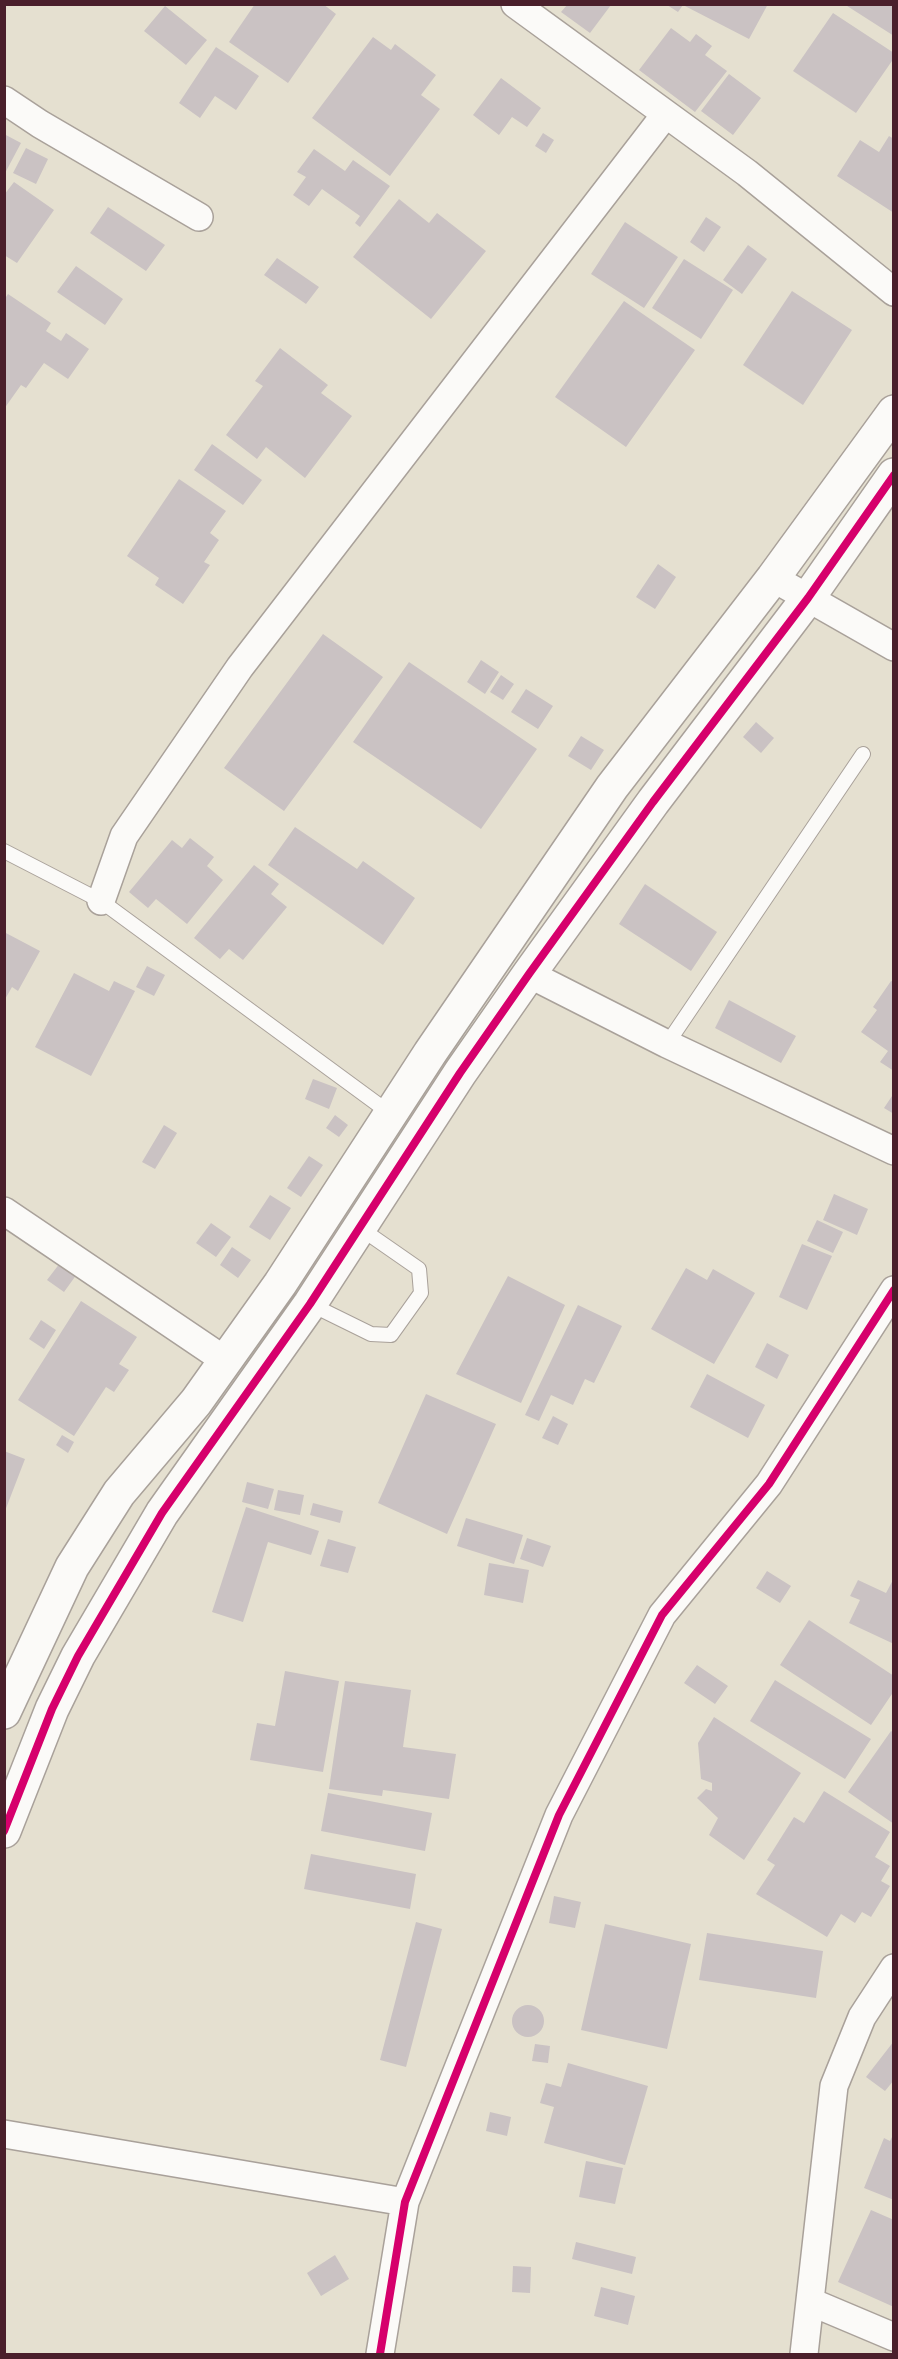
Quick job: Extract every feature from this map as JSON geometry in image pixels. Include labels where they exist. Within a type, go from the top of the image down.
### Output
[{"type":"street","points":[[515,4],[747,173],[894,292]]},
{"type":"street","points":[[4,100],[40,124],[199,217]]},
{"type":"street","points":[[101,901],[124,836],[240,667],[665,115]]},
{"type":"street","points":[[4,1712],[77,1558],[119,1493],[196,1402],[280,1284],[390,1114],[612,788],[773,578],[894,412]]},
{"type":"street","points":[[4,1831],[52,1708],[119,1584],[162,1513],[310,1304],[460,1073],[529,974],[653,802],[808,598],[894,476]]},
{"type":"street","points":[[773,578],[894,647]]},
{"type":"street","points":[[529,974],[667,1044],[894,1151]]},
{"type":"street","points":[[4,1211],[226,1360]]},
{"type":"street","points":[[380,2355],[405,2202],[559,1815],[662,1615],[769,1484],[894,1290]]},
{"type":"street","points":[[804,2355],[834,2086],[862,2017],[894,1968]]},
{"type":"street","points":[[4,2134],[405,2202]]},
{"type":"street","points":[[811,2302],[894,2337]]},
{"type":"lane","points":[[667,1044],[863,754]]},
{"type":"lane","points":[[4,851],[101,901],[390,1114]]},
{"type":"lane","points":[[310,1304],[370,1334],[390,1335],[421,1293],[419,1269],[360,1228]]},
{"type":"building","points":[[255,4],[323,4],[336,14],[288,83],[229,42]]},
{"type":"building","points":[[768,4],[749,39],[683,5],[678,12],[667,5]]},
{"type":"building","points":[[844,4],[894,4],[894,36]]},
{"type":"building","points":[[567,5],[611,5],[590,33],[561,12]]},
{"type":"building","points":[[165,6],[207,40],[186,65],[144,31]]},
{"type":"building","points":[[833,13],[894,53],[894,58],[856,113],[793,71]]},
{"type":"building","points":[[671,28],[690,42],[696,34],[712,46],[705,55],[727,71],[695,112],[639,70]]},
{"type":"building","points":[[373,37],[391,50],[395,44],[436,75],[421,95],[440,109],[390,176],[312,118]]},
{"type":"building","points":[[216,47],[259,76],[236,110],[215,96],[200,118],[179,103]]},
{"type":"building","points":[[729,74],[761,98],[733,135],[701,111]]},
{"type":"building","points":[[501,78],[541,108],[527,127],[512,117],[499,135],[473,115]]},
{"type":"building","points":[[543,133],[554,140],[546,153],[535,146]]},
{"type":"building","points":[[4,134],[21,143],[4,175]]},
{"type":"building","points":[[889,136],[894,139],[894,213],[837,176],[860,140],[879,152]]},
{"type":"building","points":[[26,148],[48,159],[36,184],[13,173]]},
{"type":"building","points":[[314,149],[345,171],[353,160],[390,186],[360,227],[355,223],[360,216],[322,189],[309,206],[293,195],[306,177],[297,172]]},
{"type":"building","points":[[14,182],[54,210],[17,263],[4,255],[4,195]]},
{"type":"building","points":[[399,199],[429,223],[437,213],[486,251],[431,319],[353,257]]},
{"type":"building","points":[[108,207],[165,245],[146,271],[90,233]]},
{"type":"building","points":[[706,217],[721,227],[704,252],[690,242]]},
{"type":"building","points":[[625,222],[678,257],[644,308],[591,274]]},
{"type":"building","points":[[748,245],[767,259],[742,294],[723,280]]},
{"type":"building","points":[[277,258],[319,287],[306,304],[264,275]]},
{"type":"building","points":[[684,259],[733,290],[701,339],[652,308]]},
{"type":"building","points":[[76,266],[123,299],[105,325],[57,292]]},
{"type":"building","points":[[792,291],[852,330],[803,405],[743,365]]},
{"type":"building","points":[[8,294],[51,323],[46,331],[61,341],[66,333],[89,349],[68,379],[44,363],[26,388],[21,385],[4,409],[4,300]]},
{"type":"building","points":[[624,301],[695,350],[626,447],[555,397]]},
{"type":"building","points":[[280,348],[328,385],[321,393],[352,416],[305,478],[266,447],[257,459],[226,435],[263,386],[255,381]]},
{"type":"building","points":[[212,444],[262,480],[243,505],[194,470]]},
{"type":"building","points":[[179,479],[226,511],[210,533],[219,540],[204,562],[210,565],[183,604],[155,585],[159,578],[127,556]]},
{"type":"building","points":[[658,564],[676,577],[655,609],[636,597]]},
{"type":"building","points":[[323,634],[383,677],[284,811],[224,768]]},
{"type":"building","points":[[481,660],[499,672],[485,694],[467,682]]},
{"type":"building","points":[[409,662],[537,749],[481,829],[353,742]]},
{"type":"building","points":[[501,675],[514,684],[503,700],[490,692]]},
{"type":"building","points":[[526,689],[553,706],[538,729],[511,712]]},
{"type":"building","points":[[756,722],[774,738],[761,753],[743,737]]},
{"type":"building","points":[[581,736],[604,750],[591,770],[568,756]]},
{"type":"building","points":[[295,827],[357,869],[363,861],[415,898],[383,945],[268,865]]},
{"type":"building","points":[[190,838],[214,857],[207,866],[223,880],[187,924],[156,899],[148,908],[129,892],[172,840],[182,848]]},
{"type":"building","points":[[254,865],[279,884],[271,894],[287,907],[243,960],[229,949],[220,959],[194,938]]},
{"type":"building","points":[[645,884],[717,932],[691,971],[619,924]]},
{"type":"building","points":[[4,932],[40,951],[18,991],[12,987],[4,1001]]},
{"type":"building","points":[[147,966],[165,975],[154,996],[136,987]]},
{"type":"building","points":[[74,973],[109,991],[114,981],[135,991],[91,1076],[35,1047]]},
{"type":"building","points":[[891,981],[894,982],[894,1071],[880,1062],[888,1051],[861,1032],[877,1010],[873,1007]]},
{"type":"building","points":[[729,1000],[796,1036],[781,1063],[715,1028]]},
{"type":"building","points":[[313,1079],[337,1088],[329,1109],[305,1099]]},
{"type":"building","points":[[894,1093],[894,1114],[884,1108]]},
{"type":"building","points":[[335,1115],[348,1125],[339,1137],[326,1128]]},
{"type":"building","points":[[164,1125],[177,1133],[155,1169],[142,1162]]},
{"type":"building","points":[[309,1156],[323,1165],[301,1197],[287,1188]]},
{"type":"building","points":[[834,1194],[868,1209],[857,1235],[823,1220]]},
{"type":"building","points":[[270,1195],[291,1208],[270,1240],[249,1227]]},
{"type":"building","points":[[817,1220],[843,1232],[833,1253],[807,1241]]},
{"type":"building","points":[[211,1223],[231,1237],[216,1257],[196,1243]]},
{"type":"building","points":[[802,1244],[832,1256],[807,1310],[779,1297]]},
{"type":"building","points":[[232,1247],[251,1260],[238,1278],[220,1265]]},
{"type":"building","points":[[60,1263],[77,1274],[64,1292],[47,1280]]},
{"type":"building","points":[[686,1268],[707,1280],[713,1269],[755,1293],[714,1364],[651,1329]]},
{"type":"building","points":[[508,1276],[565,1305],[521,1403],[456,1374]]},
{"type":"building","points":[[81,1301],[137,1337],[119,1364],[129,1370],[114,1392],[106,1387],[74,1436],[18,1400]]},
{"type":"building","points":[[578,1305],[622,1326],[594,1383],[585,1379],[573,1405],[551,1395],[539,1421],[525,1415]]},
{"type":"building","points":[[41,1320],[56,1330],[44,1349],[29,1339]]},
{"type":"building","points":[[767,1343],[789,1355],[777,1379],[755,1367]]},
{"type":"building","points":[[707,1374],[765,1405],[748,1438],[690,1407]]},
{"type":"building","points":[[426,1394],[496,1424],[447,1534],[378,1503]]},
{"type":"building","points":[[553,1416],[568,1424],[558,1445],[542,1438]]},
{"type":"building","points":[[62,1435],[74,1442],[68,1453],[56,1445]]},
{"type":"building","points":[[4,1451],[25,1459],[5,1511],[4,1511]]},
{"type":"building","points":[[247,1482],[274,1489],[268,1509],[242,1502]]},
{"type":"building","points":[[278,1490],[304,1495],[300,1515],[274,1510]]},
{"type":"building","points":[[313,1503],[343,1511],[340,1523],[310,1515]]},
{"type":"building","points":[[246,1507],[319,1531],[311,1555],[268,1542],[243,1622],[212,1612]]},
{"type":"building","points":[[466,1518],[523,1535],[514,1564],[457,1546]]},
{"type":"building","points":[[527,1538],[551,1546],[543,1567],[520,1559]]},
{"type":"building","points":[[328,1539],[356,1547],[348,1573],[320,1566]]},
{"type":"building","points":[[489,1563],[529,1570],[523,1603],[484,1595]]},
{"type":"building","points":[[767,1571],[791,1586],[780,1603],[756,1588]]},
{"type":"building","points":[[894,1578],[894,1644],[849,1623],[860,1600],[850,1596],[858,1580],[886,1593]]},
{"type":"building","points":[[809,1620],[894,1676],[894,1691],[871,1725],[780,1665]]},
{"type":"building","points":[[697,1665],[728,1686],[715,1704],[684,1683]]},
{"type":"building","points":[[285,1671],[339,1681],[323,1772],[250,1760],[257,1723],[275,1726]]},
{"type":"building","points":[[775,1680],[871,1739],[845,1779],[750,1721]]},
{"type":"building","points":[[345,1681],[411,1690],[403,1747],[456,1754],[449,1799],[383,1790],[382,1796],[329,1789]]},
{"type":"building","points":[[714,1717],[801,1773],[744,1860],[709,1835],[718,1818],[697,1798],[706,1789],[712,1791],[712,1783],[701,1779],[698,1743]]},
{"type":"building","points":[[891,1731],[894,1733],[894,1824],[848,1792]]},
{"type":"building","points":[[824,1791],[890,1832],[875,1857],[890,1866],[881,1881],[890,1886],[871,1917],[862,1912],[855,1923],[841,1914],[827,1937],[756,1894],[775,1865],[767,1860],[794,1817],[804,1823]]},
{"type":"building","points":[[328,1793],[432,1813],[425,1851],[321,1831]]},
{"type":"building","points":[[311,1854],[416,1874],[410,1909],[304,1889]]},
{"type":"building","points":[[554,1896],[581,1902],[575,1928],[549,1923]]},
{"type":"building","points":[[416,1922],[442,1929],[406,2067],[380,2060]]},
{"type":"building","points":[[605,1924],[691,1944],[667,2049],[581,2030]]},
{"type":"building","points":[[707,1933],[823,1951],[816,1998],[699,1980]]},
{"type":"building","points":[[528,2005],[540,2009],[544,2021],[540,2033],[528,2037],[516,2033],[512,2021],[516,2009]]},
{"type":"building","points":[[894,2041],[894,2080],[885,2091],[866,2077]]},
{"type":"building","points":[[535,2044],[550,2046],[548,2063],[532,2061]]},
{"type":"building","points":[[568,2063],[648,2086],[625,2165],[544,2143],[554,2107],[540,2103],[546,2083],[561,2087]]},
{"type":"building","points":[[490,2112],[511,2117],[507,2136],[486,2131]]},
{"type":"building","points":[[894,2133],[894,2200],[864,2188],[884,2138],[890,2141]]},
{"type":"building","points":[[586,2161],[623,2168],[615,2204],[579,2197]]},
{"type":"building","points":[[871,2210],[894,2220],[894,2307],[838,2282]]},
{"type":"building","points":[[576,2242],[636,2257],[632,2274],[572,2259]]},
{"type":"building","points":[[335,2255],[349,2279],[321,2296],[307,2273]]},
{"type":"building","points":[[513,2266],[531,2267],[530,2293],[512,2292]]},
{"type":"building","points":[[601,2287],[635,2296],[628,2325],[594,2316]]},
{"type":"cycle path","points":[[4,1831],[52,1709],[78,1656],[162,1513],[310,1304],[460,1073],[529,974],[653,802],[808,598],[894,475]]},
{"type":"cycle path","points":[[380,2354],[405,2202],[559,1815],[662,1615],[769,1484],[894,1290]]}]
